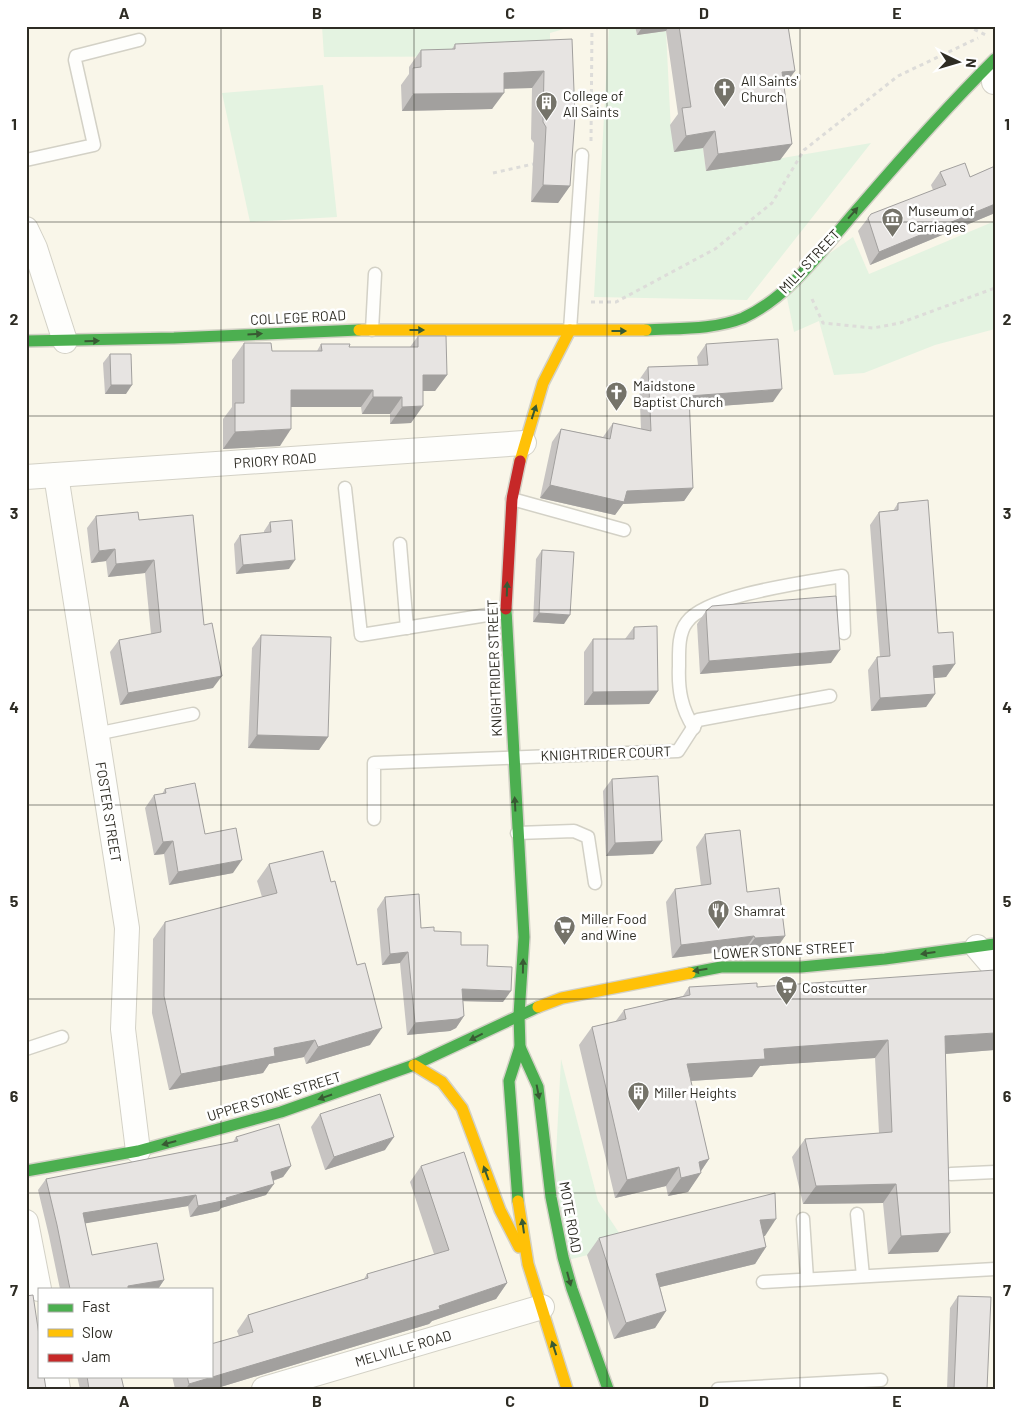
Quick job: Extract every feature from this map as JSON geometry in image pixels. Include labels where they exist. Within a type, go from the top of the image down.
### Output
[{"type":"highway","name":"MILL STREET","points":[[570,330],[624,331],[713,326],[742,318],[771,302],[800,274],[946,108],[995,59]]},
{"type":"highway","points":[[966,90],[995,82]]},
{"type":"highway","name":"COLLEGE ROAD","points":[[26,341],[372,330],[570,330]]},
{"type":"highway","name":"KNIGHTRIDER STREET","points":[[520,1015],[524,936],[506,612],[512,499],[524,443],[543,383],[570,330]]},
{"type":"highway","name":"LOWER STONE STREET","points":[[520,1015],[562,998],[721,967],[801,967],[885,959],[986,945]]},
{"type":"highway","name":"UPPER STONE STREET","points":[[26,1171],[138,1151],[281,1112],[414,1065],[520,1015]]},
{"type":"highway","name":"MOTE ROAD","points":[[520,1015],[520,1047],[509,1081],[518,1192],[528,1264],[567,1389]]},
{"type":"highway","name":"MOTE ROAD","points":[[520,1047],[538,1087],[551,1197],[563,1257],[572,1289],[608,1389]]},
{"type":"highway","points":[[414,1065],[430,1071],[454,1093],[462,1108],[500,1210],[528,1264]]},
{"type":"street","points":[[26,229],[35,248],[65,341]]},
{"type":"street","name":"PRIORY ROAD","points":[[26,477],[524,443]]},
{"type":"street","name":"FOSTER STREET","points":[[56,475],[127,928],[123,1029],[138,1151]]},
{"type":"street","points":[[986,945],[995,968]]},
{"type":"street","points":[[26,1222],[39,1288]]},
{"type":"street","name":"MELVILLE ROAD","points":[[264,1389],[542,1307]]},
{"type":"lane","points":[[26,160],[94,145],[75,60],[76,56],[139,40]]},
{"type":"lane","points":[[570,330],[582,160]]},
{"type":"lane","points":[[372,330],[375,274]]},
{"type":"lane","points":[[345,488],[361,635],[506,612]]},
{"type":"lane","points":[[512,499],[624,530]]},
{"type":"lane","points":[[400,544],[407,628]]},
{"type":"lane","points":[[694,728],[684,712],[678,678],[679,644],[686,622],[700,610],[741,596],[842,576],[844,633]]},
{"type":"lane","name":"KNIGHTRIDER COURT","points":[[513,756],[678,751],[698,720],[830,696]]},
{"type":"lane","points":[[96,734],[193,714]]},
{"type":"lane","points":[[374,819],[374,763],[513,756]]},
{"type":"lane","points":[[517,833],[574,831],[588,837],[595,883]]},
{"type":"lane","points":[[26,1048],[62,1037]]},
{"type":"lane","points":[[951,1174],[995,1172]]},
{"type":"lane","points":[[858,1214],[863,1276]]},
{"type":"lane","points":[[802,1218],[807,1279]]},
{"type":"lane","points":[[763,1282],[995,1269]]},
{"type":"lane","points":[[718,1389],[846,1385],[881,1380]]},
{"type":"path","points":[[582,160],[591,146],[592,26]]},
{"type":"path","points":[[967,26],[990,38]]},
{"type":"path","points":[[573,301],[616,302],[715,249],[772,203],[804,150],[898,76],[985,35]]},
{"type":"path","points":[[493,173],[533,164]]},
{"type":"path","points":[[800,274],[824,323],[873,328],[900,323],[995,288]]},
{"type":"green space","points":[[322,26],[574,26],[550,33],[550,56],[324,57]]},
{"type":"green space","points":[[609,26],[635,26],[637,35],[666,31],[671,131],[703,148],[706,171],[871,143],[747,300],[594,297]]},
{"type":"green space","points":[[323,85],[337,217],[250,222],[222,93]]},
{"type":"green space","points":[[995,221],[995,329],[935,345],[864,373],[834,375],[819,321],[794,332],[785,288],[800,274],[853,237],[869,274]]},
{"type":"green space","points":[[561,1059],[598,1201],[627,1245],[568,1260],[555,1175]]},
{"type":"building","name":"All Saints' Church","points":[[679,26],[788,26],[795,71],[782,72],[792,144],[718,154],[715,131],[686,136],[682,108],[691,107]]},
{"type":"building","points":[[572,39],[575,117],[570,186],[543,185],[546,127],[543,122],[544,71],[504,73],[504,93],[413,94],[413,68],[421,67],[421,50],[455,49],[455,44]]},
{"type":"building","points":[[965,163],[970,177],[995,166],[995,204],[879,252],[868,218],[871,214],[946,185],[940,172]]},
{"type":"building","points":[[418,336],[446,336],[447,375],[423,375],[423,406],[402,407],[402,397],[373,397],[373,390],[291,390],[291,429],[235,432],[235,403],[244,403],[244,343],[271,343],[272,351],[322,351],[321,344],[350,344],[349,347],[418,347]]},
{"type":"building","points":[[778,339],[782,389],[689,396],[693,488],[627,491],[624,502],[550,485],[561,429],[610,439],[613,423],[651,431],[648,367],[708,365],[706,344]]},
{"type":"building","points":[[110,354],[131,354],[132,385],[111,385]]},
{"type":"building","points":[[928,500],[938,633],[953,632],[955,664],[933,666],[935,694],[880,698],[877,657],[890,656],[879,512],[898,510],[898,503]]},
{"type":"building","points":[[138,512],[139,520],[193,515],[204,625],[212,623],[222,676],[128,693],[119,640],[161,632],[154,560],[116,564],[115,549],[99,551],[96,516]]},
{"type":"building","points":[[292,520],[295,560],[243,565],[240,535],[271,532],[270,522]]},
{"type":"building","points":[[542,550],[574,552],[570,615],[539,613]]},
{"type":"building","points":[[836,596],[840,650],[709,661],[706,611],[712,606]]},
{"type":"building","points":[[657,626],[658,691],[593,692],[593,639],[634,639],[634,627]]},
{"type":"building","points":[[261,635],[331,637],[328,737],[257,735]]},
{"type":"building","points":[[658,776],[662,841],[615,843],[612,779]]},
{"type":"building","points":[[195,783],[205,834],[236,828],[242,860],[178,872],[173,841],[163,842],[154,795],[166,793],[165,789]]},
{"type":"building","points":[[740,830],[747,892],[779,888],[785,936],[755,938],[754,936],[681,945],[675,889],[711,884],[705,834]]},
{"type":"building","points":[[323,851],[331,882],[335,881],[357,965],[365,963],[382,1028],[318,1047],[315,1040],[274,1048],[275,1056],[181,1074],[164,996],[165,922],[277,893],[269,864]]},
{"type":"building","points":[[419,894],[421,928],[434,927],[434,931],[461,932],[461,945],[488,945],[487,966],[512,967],[511,991],[462,989],[464,1016],[458,1019],[415,1023],[408,952],[390,954],[385,897]]},
{"type":"building","points":[[995,970],[995,1033],[945,1036],[950,1233],[901,1236],[896,1184],[816,1186],[805,1139],[892,1132],[888,1040],[764,1049],[765,1059],[687,1064],[709,1159],[699,1162],[701,1173],[681,1178],[679,1167],[627,1180],[592,1027],[626,1019],[624,1010],[690,995],[689,987],[757,983],[757,987]]},
{"type":"building","points":[[380,1094],[394,1137],[334,1157],[320,1114]]},
{"type":"building","points":[[279,1124],[291,1166],[271,1172],[274,1184],[226,1198],[227,1200],[198,1206],[196,1195],[83,1213],[92,1255],[157,1243],[164,1280],[128,1286],[128,1288],[70,1288],[46,1179],[238,1141],[236,1137]]},
{"type":"building","points":[[464,1152],[507,1283],[439,1306],[440,1309],[212,1377],[212,1344],[253,1332],[248,1315],[368,1278],[367,1274],[449,1250],[421,1166]]},
{"type":"building","points":[[775,1193],[776,1219],[760,1220],[766,1247],[656,1274],[666,1311],[626,1323],[599,1238]]},
{"type":"building","points":[[33,1295],[38,1328],[38,1378],[44,1378],[46,1389],[26,1389],[26,1296]]},
{"type":"building","points":[[958,1296],[991,1297],[987,1389],[954,1389]]},
{"type":"building","points":[[87,1378],[121,1378],[124,1389],[89,1389]]},
{"type":"building","points":[[188,1378],[209,1378],[189,1384]]},
{"type":"traffic: fast","points":[[646,330],[720,325],[743,318],[777,296],[808,267],[911,148],[995,59]]},
{"type":"traffic: fast","points":[[26,341],[174,338],[359,330]]},
{"type":"traffic: fast","points":[[506,609],[524,937],[519,1015],[520,1047],[509,1081],[518,1201]]},
{"type":"traffic: fast","points":[[690,973],[721,967],[801,967],[885,959],[995,944]]},
{"type":"traffic: fast","points":[[26,1171],[138,1151],[281,1112],[414,1065],[538,1007]]},
{"type":"traffic: fast","points":[[520,1047],[538,1087],[551,1197],[563,1257],[572,1289],[608,1389]]},
{"type":"traffic: slow","points":[[359,330],[646,330]]},
{"type":"traffic: slow","points":[[520,461],[543,383],[570,330]]},
{"type":"traffic: slow","points":[[538,1007],[562,998],[690,973]]},
{"type":"traffic: slow","points":[[414,1065],[442,1082],[462,1108],[500,1210],[519,1247]]},
{"type":"traffic: slow","points":[[518,1201],[528,1264],[567,1389]]},
{"type":"traffic: jam","points":[[506,609],[512,499],[520,461]]},
{"type":"place","name":"All Saints' Church","points":[[725,107]]},
{"type":"place","name":"College of All Saints","points":[[547,122]]},
{"type":"place","name":"Museum of Carriages","points":[[892,237]]},
{"type":"place","name":"Maidstone Baptist Church","points":[[617,412]]},
{"type":"place","name":"Shamrat","points":[[718,929]]},
{"type":"place","name":"Miller Food and Wine","points":[[565,945]]},
{"type":"place","name":"Costcutter","points":[[786,1006]]},
{"type":"place","name":"Miller Heights","points":[[638,1111]]}]
